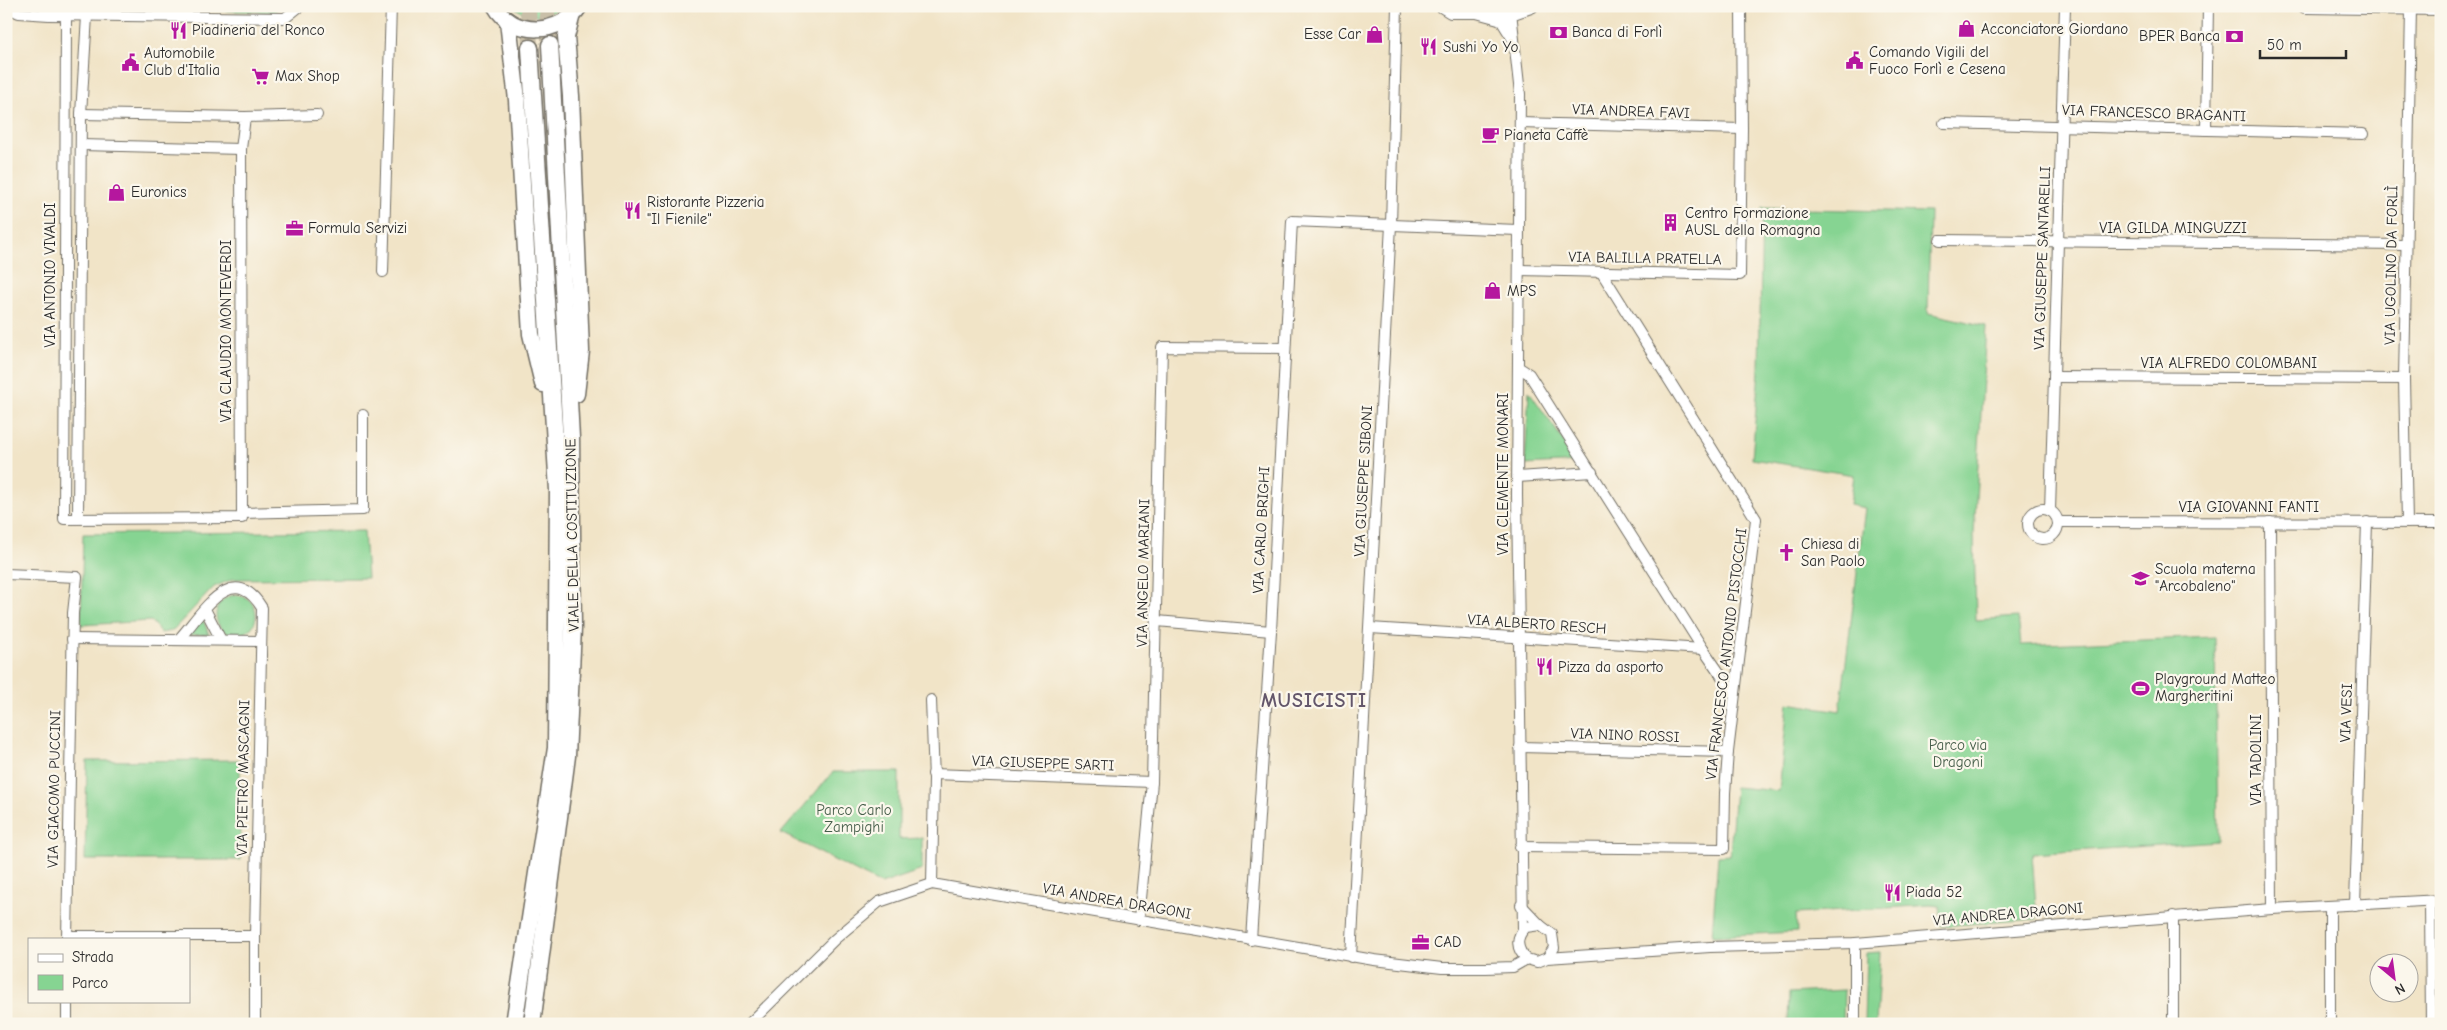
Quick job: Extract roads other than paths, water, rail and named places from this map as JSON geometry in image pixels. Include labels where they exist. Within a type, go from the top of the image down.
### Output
[{"type":"highway","points":[[570,438],[581,351],[571,96],[566,38],[576,12]]},
{"type":"highway","points":[[508,21],[517,100],[532,334],[554,430]]},
{"type":"highway","name":"VIALE DELLA COSTITUZIONE","points":[[532,1024],[568,756],[573,628],[570,438],[550,45]]},
{"type":"highway","name":"VIALE DELLA COSTITUZIONE","points":[[514,1024],[556,748],[558,490],[530,48]]},
{"type":"main road","points":[[495,6],[508,21],[523,28],[540,30],[556,26],[576,12]]},
{"type":"main road","points":[[1443,6],[1451,11],[1477,12],[1507,12],[1531,6]]},
{"type":"main road","points":[[2305,6],[2441,8]]},
{"type":"street","points":[[6,7],[66,16],[285,18],[289,10],[300,6]]},
{"type":"street","points":[[383,272],[391,6]]},
{"type":"street","name":"VIA GIUSEPPE SIBONI","points":[[1351,957],[1391,225],[1397,6]]},
{"type":"street","name":"VIA BALILLA PRATELLA","points":[[1520,270],[1740,275],[1742,129],[1740,6]]},
{"type":"street","name":"VIA GIUSEPPE SANTARELLI","points":[[2050,511],[2065,6]]},
{"type":"street","points":[[2206,130],[2208,6]]},
{"type":"street","name":"VIA UGOLINO DA FORLÌ","points":[[2408,523],[2404,379],[2410,8]]},
{"type":"street","name":"VIA CLEMENTE MONARI","points":[[1507,12],[1516,44],[1520,123],[1518,477],[1520,847],[1523,930]]},
{"type":"street","name":"VIA ANTONIO VIVALDI","points":[[66,16],[64,519],[78,518],[81,114],[87,16]]},
{"type":"street","points":[[81,114],[245,117],[317,115]]},
{"type":"street","name":"VIA CLAUDIO MONTEVERDI","points":[[242,513],[241,149],[245,117]]},
{"type":"street","name":"VIA ANDREA FAVI","points":[[1520,123],[1742,129]]},
{"type":"street","name":"VIA FRANCESCO BRAGANTI","points":[[1944,123],[2363,134]]},
{"type":"street","points":[[81,145],[241,149]]},
{"type":"street","name":"VIA CARLO BRIGHI","points":[[1251,940],[1271,631],[1292,220],[1391,225]]},
{"type":"street","points":[[1391,225],[1518,230]]},
{"type":"street","name":"VIA GILDA MINGUZZI","points":[[1940,240],[2406,244]]},
{"type":"street","name":"VIA FRANCESCO ANTONIO PISTOCCHI","points":[[1520,847],[1724,849],[1724,793],[1734,694],[1756,519],[1602,273]]},
{"type":"street","name":"VIA ANGELO MARIANI","points":[[1139,920],[1152,782],[1162,347],[1284,348]]},
{"type":"street","points":[[1518,367],[1530,374],[1703,649],[1734,694]]},
{"type":"street","name":"VIA ALFREDO COLOMBANI","points":[[2054,377],[2404,379]]},
{"type":"street","points":[[78,518],[242,518],[242,513],[363,510],[363,415]]},
{"type":"street","points":[[1518,477],[1592,472]]},
{"type":"street","points":[[2041,510],[2050,511],[2058,522],[2056,531],[2050,537],[2041,539],[2032,534],[2028,526],[2030,517],[2041,510]]},
{"type":"street","name":"VIA GIOVANNI FANTI","points":[[2058,522],[2441,522]]},
{"type":"street","name":"VIA TADOLINI","points":[[2270,522],[2272,909]]},
{"type":"street","name":"VIA VESI","points":[[2355,905],[2367,522]]},
{"type":"street","name":"VIA GIACOMO PUCCINI","points":[[6,574],[77,577],[72,639],[67,937]]},
{"type":"street","name":"VIA PIETRO MASCAGNI","points":[[179,640],[218,594],[233,587],[238,587],[254,595],[262,608],[255,1024]]},
{"type":"street","points":[[205,609],[221,640]]},
{"type":"street","points":[[1157,621],[1271,631]]},
{"type":"street","name":"VIA ALBERTO RESCH","points":[[1370,628],[1703,649]]},
{"type":"street","points":[[72,639],[261,641]]},
{"type":"street","points":[[931,700],[933,774],[932,884]]},
{"type":"street","name":"VIA NINO ROSSI","points":[[1520,747],[1728,752]]},
{"type":"street","name":"VIA GIUSEPPE SARTI","points":[[933,774],[1152,782]]},
{"type":"street","name":"VIA ANDREA DRAGONI","points":[[749,1024],[835,939],[879,902],[932,884],[1351,957],[1442,968],[1513,967],[1527,959]]},
{"type":"street","points":[[2431,1024],[2435,901]]},
{"type":"street","name":"VIA ANDREA DRAGONI","points":[[1547,958],[1720,946],[1855,942],[2272,909],[2435,901]]},
{"type":"street","points":[[1521,905],[1540,925],[1549,930],[1555,944],[1577,956]]},
{"type":"street","points":[[2330,907],[2330,1024]]},
{"type":"street","points":[[2173,916],[2173,1024]]},
{"type":"street","points":[[1540,925],[1531,926],[1523,930],[1518,938],[1518,947],[1527,959],[1537,962],[1547,958],[1555,944]]},
{"type":"street","points":[[67,937],[255,936]]},
{"type":"street","points":[[1855,942],[1855,1024]]},
{"type":"street","points":[[67,1002],[67,1024]]},
{"type":"tunnel","points":[[528,6],[530,48]]},
{"type":"tunnel","points":[[547,6],[549,40]]},
{"type":"place","name":"Acconciatore Giordano","points":[[1967,29]]},
{"type":"place","name":"Piadineria del Ronco","points":[[178,30]]},
{"type":"place","name":"Banca di Forlì","points":[[1558,32]]},
{"type":"place","name":"Esse Car","points":[[1375,34]]},
{"type":"place","name":"BPER Banca","points":[[2234,36]]},
{"type":"place","name":"Sushi Yo Yo","points":[[1429,47]]},
{"type":"place","name":"Comando Vigili del Fuoco Forlì e Cesena","points":[[1855,61]]},
{"type":"place","name":"Automobile Club d'Italia","points":[[130,62]]},
{"type":"place","name":"Max Shop","points":[[261,76]]},
{"type":"place","name":"Pianeta Caffè","points":[[1490,135]]},
{"type":"place","name":"Euronics","points":[[117,192]]},
{"type":"place","name":"Ristorante Pizzeria \"Il Fienile\"","points":[[633,211]]},
{"type":"place","name":"Centro Formazione AUSL della Romagna","points":[[1671,222]]},
{"type":"place","name":"Formula Servizi","points":[[294,228]]},
{"type":"place","name":"MPS","points":[[1493,291]]},
{"type":"place","name":"Chiesa di San Paolo","points":[[1787,553]]},
{"type":"place","name":"Scuola materna \"Arcobaleno\"","points":[[2141,578]]},
{"type":"place","name":"Pizza da asporto","points":[[1544,667]]},
{"type":"place","name":"Playground Matteo Margheritini","points":[[2141,688]]},
{"type":"place","name":"Piada 52","points":[[1892,892]]},
{"type":"place","name":"CAD","points":[[1420,942]]},
{"type":"district","name":"MUSICISTI","points":[[1314,700]]},
{"type":"park label","name":"Parco via Dragoni","points":[[1958,754]]},
{"type":"park label","name":"Parco Carlo Zampighi","points":[[854,818]]}]
